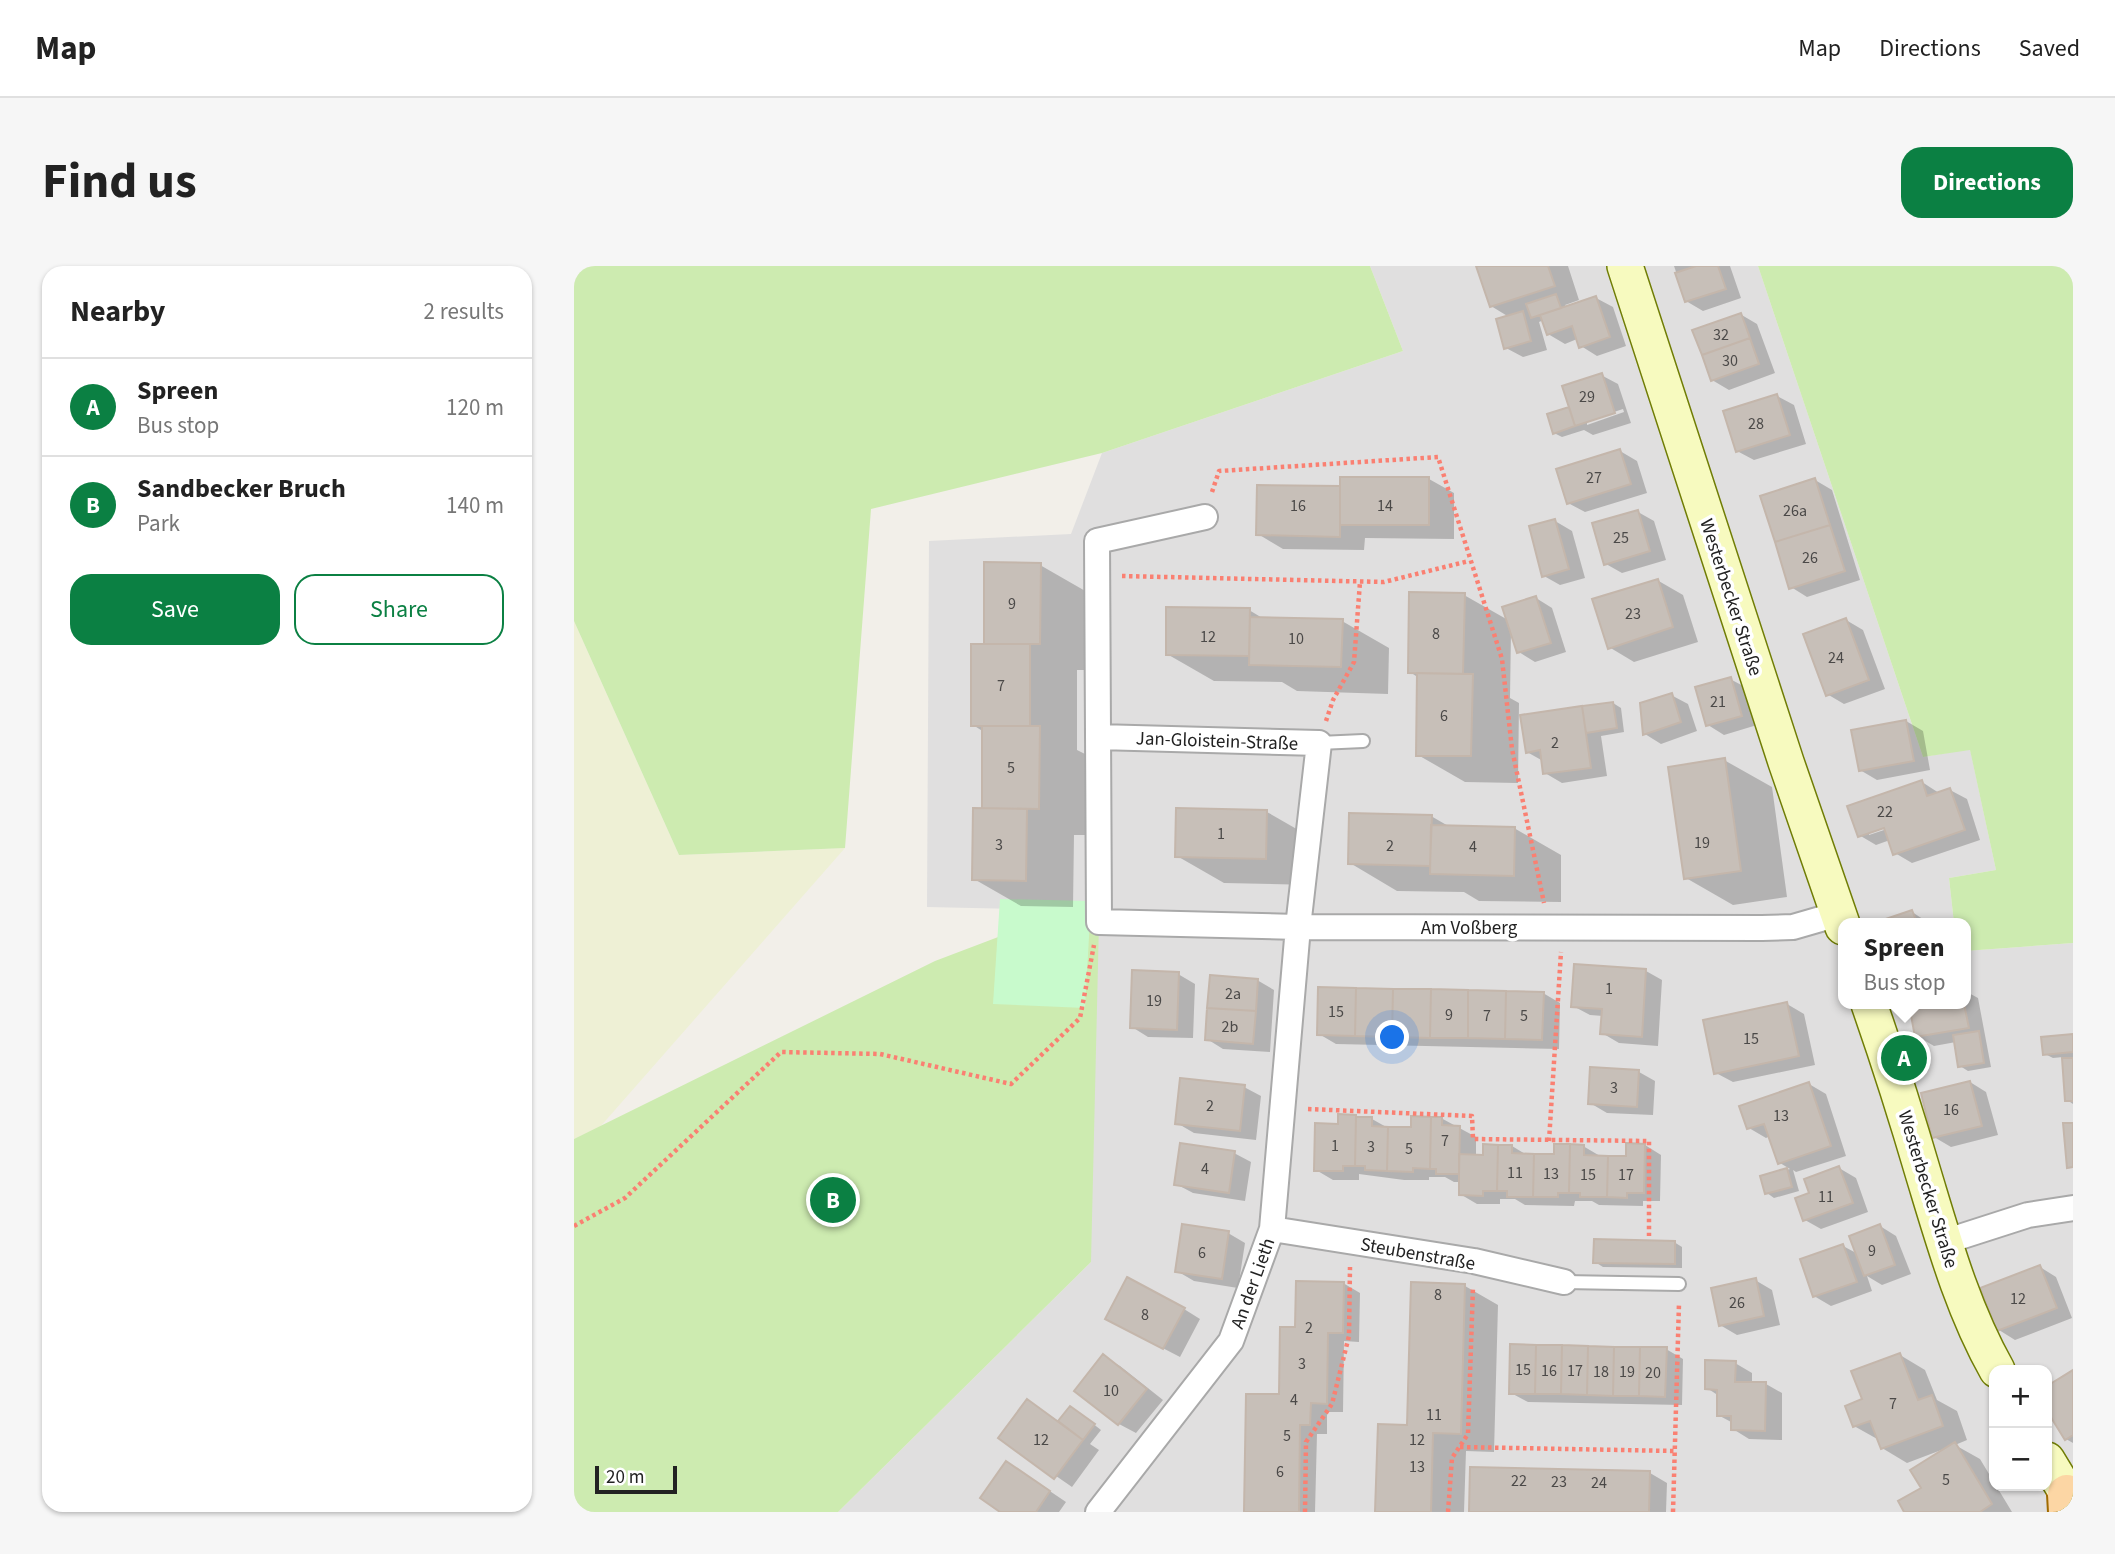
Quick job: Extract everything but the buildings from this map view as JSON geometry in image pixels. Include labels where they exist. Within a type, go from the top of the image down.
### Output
[{"type":"street","name":"Westerbecker Straße","points":[[1625,266],[1786,762],[1840,918]]},
{"type":"street","points":[[1099,922],[1097,541],[1205,517]]},
{"type":"street","name":"Jan-Gloistein-Straße","points":[[1098,737],[1319,743],[1298,927]]},
{"type":"street","name":"Am Voßberg","points":[[1099,922],[1298,927],[1793,927],[1838,920]]},
{"type":"street","name":"An der Lieth","points":[[1100,1511],[1231,1340],[1272,1228],[1298,927]]},
{"type":"street","name":"Westerbecker Straße","points":[[1871,1009],[1944,1242],[1978,1336],[1994,1365]]},
{"type":"street","points":[[1944,1242],[2028,1215],[2073,1208]]},
{"type":"street","name":"Steubenstraße","points":[[1272,1228],[1474,1261],[1564,1282]]},
{"type":"street","points":[[2052,1470],[2069,1503]]},
{"type":"lane","points":[[1319,743],[1363,741]]},
{"type":"lane","points":[[1564,1282],[1679,1284]]},
{"type":"path","points":[[1205,517],[1219,471],[1438,457],[1502,659],[1512,749],[1556,927],[1549,1141]]},
{"type":"path","points":[[1097,576],[1384,582],[1469,561]]},
{"type":"path","points":[[1319,743],[1333,700],[1354,662],[1360,582]]},
{"type":"path","points":[[574,1226],[625,1198],[781,1052],[880,1054],[1011,1084],[1080,1018],[1099,922]]},
{"type":"path","points":[[1283,1108],[1472,1116],[1472,1139],[1649,1141],[1649,1236]]},
{"type":"path","points":[[1305,1512],[1306,1441],[1332,1404],[1349,1336],[1351,1241]]},
{"type":"path","points":[[1448,1512],[1452,1458],[1468,1434],[1474,1261]]},
{"type":"path","points":[[1673,1512],[1679,1284]]},
{"type":"path","points":[[1459,1447],[1675,1451]]},
{"type":"shaded area","points":[[1370,266],[1758,266],[1923,757],[1970,749],[1996,870],[1949,878],[1953,918],[1838,918],[1838,1009],[1971,1009],[1971,951],[2073,943],[2073,1512],[838,1512],[1091,1262],[1069,910],[927,907],[929,541],[1071,534],[1102,453],[1403,351]]},
{"type":"green space","points":[[574,266],[1370,266],[1403,351],[1102,453],[871,509],[845,848],[679,855],[574,621]]},
{"type":"green space","points":[[1758,266],[2073,266],[2073,943],[1971,951],[1971,918],[1953,918],[1949,878],[1996,870],[1970,750],[1923,757]]},
{"type":"green space","points":[[574,621],[679,855],[845,848],[600,1127],[574,1139]]},
{"type":"green space","points":[[1000,899],[1091,901],[1085,1008],[993,1004]]},
{"type":"green space","points":[[1069,910],[1099,922],[1091,1262],[838,1512],[574,1512],[574,1139],[935,961]]},
{"type":"place","name":"Spreen","points":[[1904,1058]]},
{"type":"place","name":"Sandbecker Bruch","points":[[833,1200]]}]
